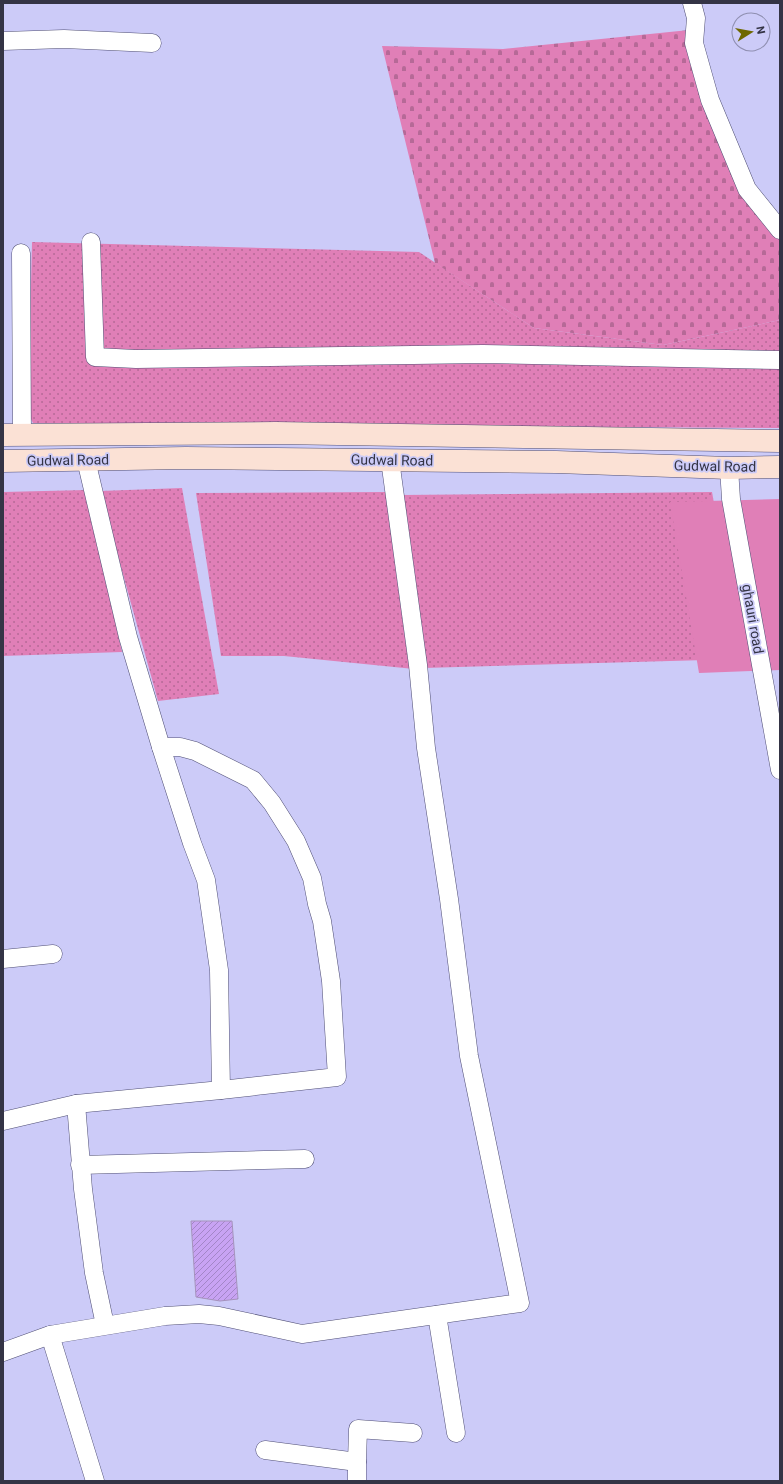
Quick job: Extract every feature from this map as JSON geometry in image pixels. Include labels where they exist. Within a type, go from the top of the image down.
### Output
[{"type":"main road","name":"Gudwal Road","points":[[13,435],[276,433],[780,441]]},
{"type":"main road","name":"Gudwal Road","points":[[3,461],[186,458],[556,462],[729,468],[780,467]]},
{"type":"street","points":[[692,3],[696,18],[694,43],[710,100],[747,188],[780,230]]},
{"type":"street","points":[[3,41],[64,39],[152,43]]},
{"type":"street","points":[[91,242],[96,357],[136,358],[483,354],[780,360]]},
{"type":"street","points":[[13,435],[21,253]]},
{"type":"street","points":[[86,460],[128,637],[161,748],[192,843],[206,880],[219,970],[221,1090]]},
{"type":"street","points":[[3,1352],[50,1335],[165,1316],[199,1314],[219,1316],[302,1334],[520,1303],[469,1056],[449,899],[426,748],[418,665],[390,460]]},
{"type":"street","name":"ghauri road","points":[[729,468],[731,499],[777,739],[780,770]]},
{"type":"street","points":[[3,1121],[76,1104],[337,1077],[331,981],[322,921],[312,878],[296,841],[272,802],[253,780],[195,751],[180,747],[161,748]]},
{"type":"street","points":[[3,959],[53,954]]},
{"type":"street","points":[[76,1104],[80,1165],[94,1273],[105,1325]]},
{"type":"street","points":[[80,1165],[305,1159]]},
{"type":"street","points":[[437,1315],[456,1433]]},
{"type":"street","points":[[50,1335],[95,1481]]},
{"type":"street","points":[[357,1481],[358,1429],[413,1434]]},
{"type":"street","points":[[265,1450],[357,1462]]},
{"type":"green space","points":[[689,30],[749,192],[780,230],[780,320],[663,345],[534,328],[435,263],[382,46],[503,49]]},
{"type":"green space","points":[[32,242],[419,252],[534,328],[663,345],[780,320],[780,428],[33,423],[28,413]]},
{"type":"green space","points":[[182,488],[219,694],[158,701],[100,491]]},
{"type":"green space","points":[[86,490],[122,652],[3,656],[3,492]]},
{"type":"green space","points":[[389,492],[414,669],[284,656],[221,656],[196,493]]},
{"type":"green space","points":[[712,492],[742,659],[424,668],[402,495]]},
{"type":"green space","points":[[780,499],[780,670],[699,673],[670,502]]},
{"type":"building","points":[[191,1221],[232,1221],[238,1299],[220,1301],[196,1297]]}]
